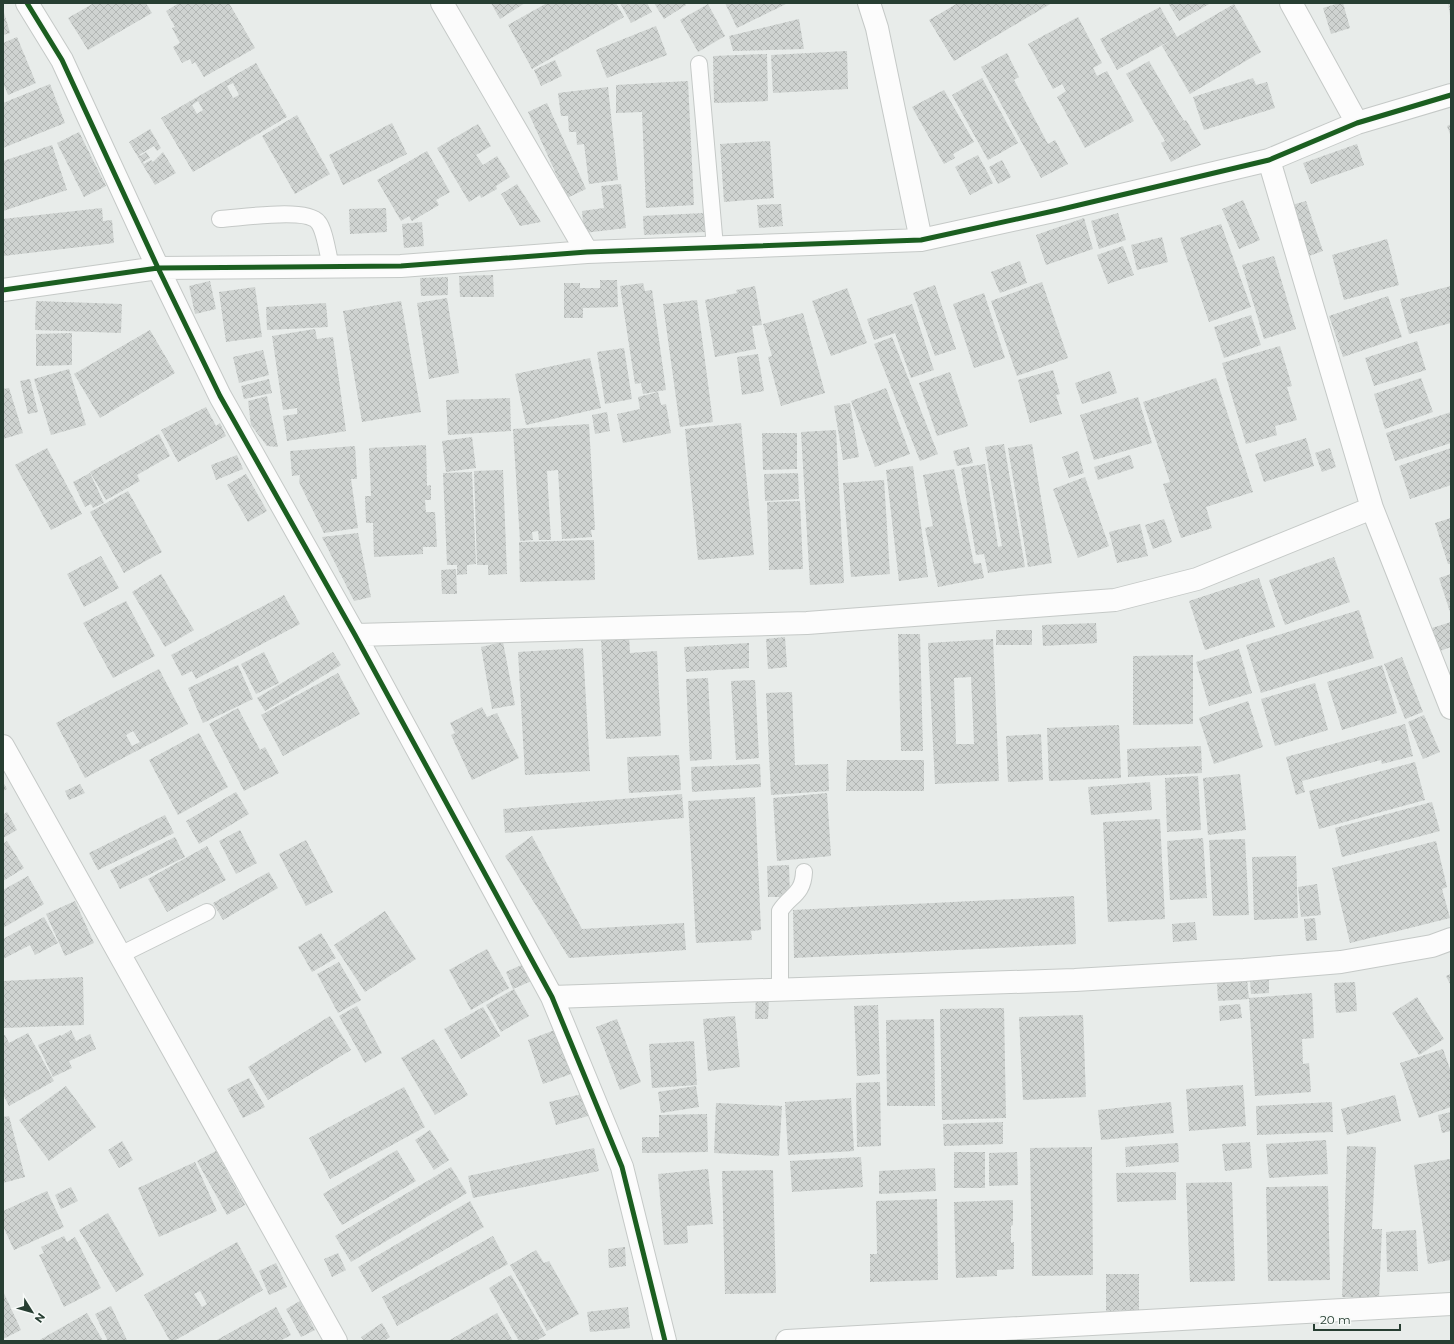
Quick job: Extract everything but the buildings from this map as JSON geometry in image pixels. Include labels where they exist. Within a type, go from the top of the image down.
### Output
[{"type":"street","points":[[27,3],[62,60],[158,268],[220,396],[355,635],[552,997],[622,1167],[665,1341]]},
{"type":"street","points":[[442,3],[587,252]]},
{"type":"street","points":[[869,3],[877,28],[921,240]]},
{"type":"street","points":[[1291,3],[1357,123]]},
{"type":"street","points":[[3,290],[158,268],[401,266],[587,252],[921,240],[1058,210],[1269,160],[1357,123],[1451,94]]},
{"type":"street","points":[[1269,160],[1372,508],[1451,708]]},
{"type":"street","points":[[355,635],[808,623],[1115,600],[1197,579],[1372,508]]},
{"type":"street","points":[[3,746],[336,1341]]},
{"type":"street","points":[[552,997],[1075,980],[1244,970],[1340,962],[1432,946],[1451,939]]},
{"type":"street","points":[[787,1341],[1451,1304]]},
{"type":"lane","points":[[699,64],[715,247]]},
{"type":"lane","points":[[220,219],[300,214],[314,218],[320,224],[331,266]]},
{"type":"lane","points":[[780,990],[780,911],[801,887],[804,881],[804,872]]},
{"type":"lane","points":[[120,954],[206,912]]},
{"type":"cycle path","points":[[27,3],[62,60],[158,268],[220,396],[355,635],[552,997],[622,1167],[665,1341]]},
{"type":"cycle path","points":[[3,290],[158,268],[401,266],[587,252],[921,240],[1058,210],[1269,160],[1357,123],[1451,95]]}]
